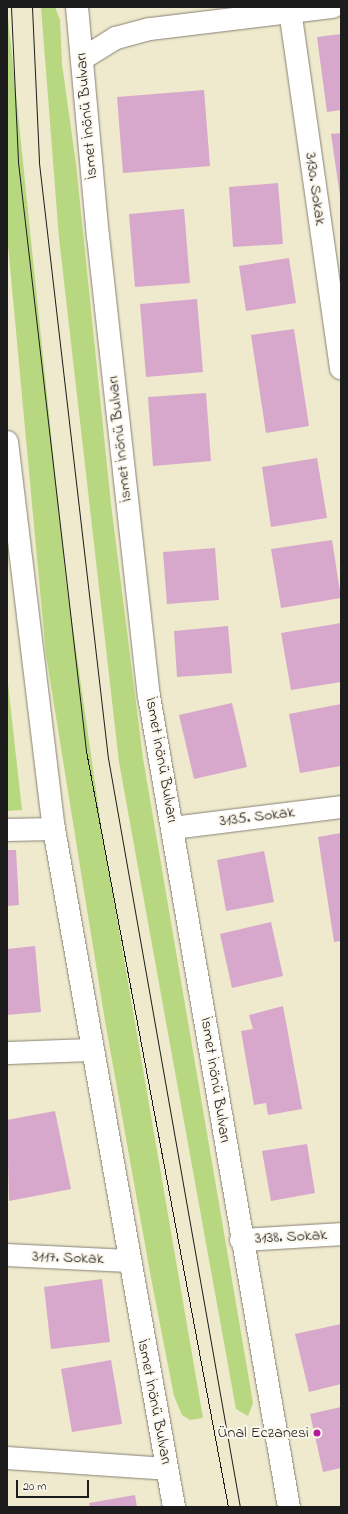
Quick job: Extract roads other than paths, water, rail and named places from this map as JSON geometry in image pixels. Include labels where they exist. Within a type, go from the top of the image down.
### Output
[{"type":"main road","name":"İsmet İnönü Bulvarı","points":[[77,7],[149,696],[173,828],[241,1240],[289,1507]]},
{"type":"main road","points":[[82,59],[116,38],[150,29],[289,9],[333,7]]},
{"type":"main road","name":"3130. Sokak","points":[[289,9],[341,368]]},
{"type":"main road","name":"İsmet İnönü Bulvarı","points":[[7,443],[54,829],[128,1261],[174,1507]]},
{"type":"main road","name":"3135. Sokak","points":[[173,828],[341,807]]},
{"type":"main road","points":[[7,830],[54,829]]},
{"type":"main road","points":[[7,1053],[93,1050]]},
{"type":"main road","name":"3138. Sokak","points":[[241,1240],[341,1234]]},
{"type":"main road","name":"3117. Sokak","points":[[7,1256],[128,1261]]},
{"type":"main road","points":[[7,1458],[167,1469]]},
{"type":"tram line","points":[[11,7],[18,162],[86,751],[228,1507]]},
{"type":"tram line","points":[[32,7],[39,163],[108,758],[240,1507]]},
{"type":"place","name":"Ünal Eczanesi","points":[[317,1433]]}]
